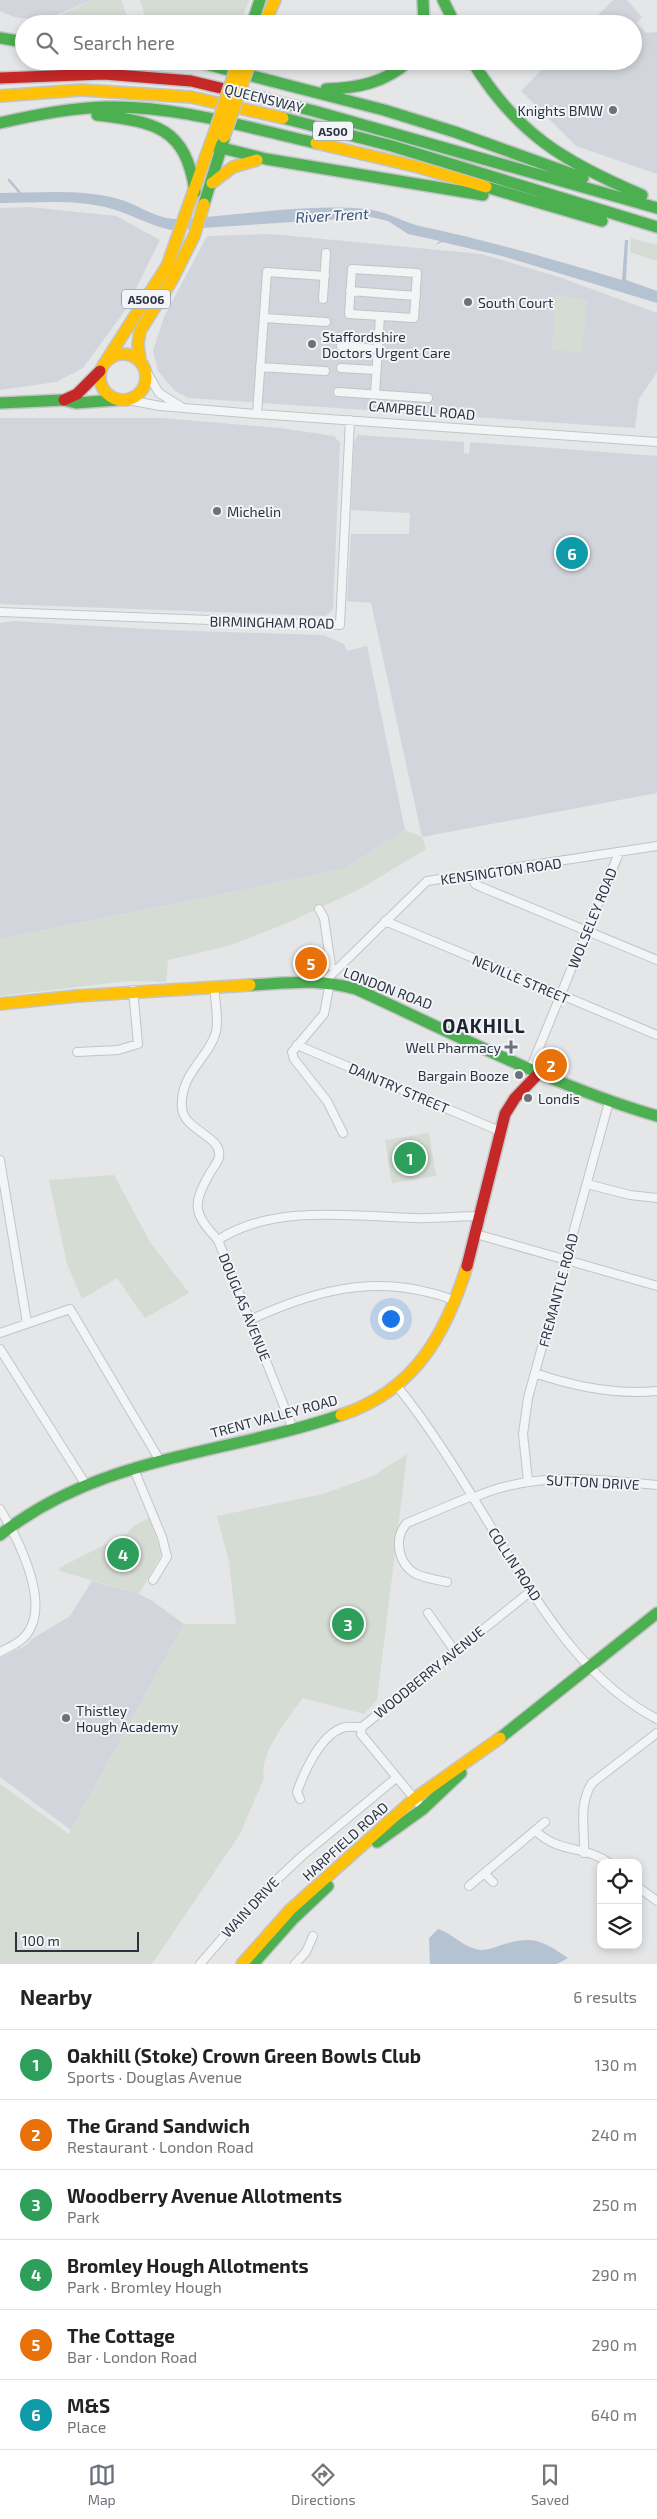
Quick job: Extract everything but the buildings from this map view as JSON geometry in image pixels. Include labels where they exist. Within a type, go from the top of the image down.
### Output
[{"type":"main road","points":[[255,15],[260,0]]},
{"type":"main road","points":[[268,15],[275,0]]},
{"type":"main road","points":[[423,0],[425,15]]},
{"type":"main road","points":[[443,0],[450,15]]},
{"type":"main road","points":[[0,38],[15,40]]},
{"type":"main road","points":[[231,70],[305,88],[455,132],[657,204]]},
{"type":"main road","name":"A5006","points":[[142,365],[138,344],[140,332],[172,280],[194,236],[212,182],[220,140],[242,70]]},
{"type":"main road","points":[[305,88],[362,87],[387,79],[398,70]]},
{"type":"main road","points":[[478,70],[506,111],[547,148],[597,178],[657,204]]},
{"type":"main road","name":"QUEENSWAY","points":[[0,78],[104,74],[190,81],[314,111],[657,204]]},
{"type":"main road","name":"QUEENSWAY","points":[[0,96],[82,90],[190,97],[250,109],[392,146],[657,227]]},
{"type":"main road","points":[[0,124],[64,112],[106,107],[205,118],[418,167],[602,221]]},
{"type":"main road","points":[[64,112],[110,116],[159,127],[166,131],[177,140],[191,160],[194,194]]},
{"type":"main road","points":[[220,140],[266,160],[455,189],[657,231]]},
{"type":"main road","name":"A5006","points":[[106,361],[166,266],[194,194],[210,145],[220,140]]},
{"type":"main road","points":[[212,182],[219,175],[237,164],[266,160]]},
{"type":"main road","points":[[0,402],[64,400],[76,403],[128,400],[136,397],[144,388],[146,380],[142,365],[127,354],[118,354],[106,361],[100,371],[77,394],[64,400]]},
{"type":"main road","points":[[100,371],[100,382],[103,390],[116,400]]},
{"type":"main road","name":"LONDON ROAD","points":[[0,1004],[63,995],[133,990],[327,982],[356,989],[395,1005],[609,1102],[657,1116]]},
{"type":"main road","name":"TRENT VALLEY ROAD","points":[[0,1535],[35,1508],[86,1486],[159,1460],[293,1429],[369,1404],[412,1374],[433,1344],[455,1301],[482,1216],[508,1108],[533,1084],[535,1070]]},
{"type":"main road","name":"HARPFIELD ROAD","points":[[242,1964],[290,1910],[414,1799],[480,1754],[657,1613]]},
{"type":"main road","name":"HARPFIELD ROAD","points":[[253,1964],[292,1920],[350,1865],[381,1838],[423,1809],[480,1754]]},
{"type":"street","points":[[323,299],[326,253]]},
{"type":"street","points":[[352,269],[417,273],[416,296],[414,318],[349,314],[352,269]]},
{"type":"street","points":[[256,414],[266,272],[325,276]]},
{"type":"street","points":[[350,291],[416,296]]},
{"type":"street","points":[[375,394],[380,316]]},
{"type":"street","points":[[264,318],[326,322]]},
{"type":"street","points":[[341,346],[378,348]]},
{"type":"street","name":"CAMPBELL ROAD","points":[[142,365],[159,393],[185,407]]},
{"type":"street","points":[[260,367],[325,372]]},
{"type":"street","points":[[341,368],[376,370]]},
{"type":"street","points":[[338,392],[428,398]]},
{"type":"street","name":"CAMPBELL ROAD","points":[[128,400],[160,406],[256,414],[657,442]]},
{"type":"street","name":"BIRMINGHAM ROAD","points":[[0,612],[340,625],[350,420]]},
{"type":"street","name":"KENSINGTON ROAD","points":[[327,982],[334,970],[427,881],[472,876],[657,846]]},
{"type":"street","name":"WOLSELEY ROAD","points":[[535,1070],[560,995],[618,853]]},
{"type":"street","points":[[472,876],[475,884],[657,960]]},
{"type":"street","points":[[320,909],[324,918],[330,966],[334,970]]},
{"type":"street","name":"NEVILLE STREET","points":[[385,922],[657,1035]]},
{"type":"street","points":[[327,982],[324,1014],[297,1045],[292,1052],[292,1056],[327,1100],[343,1133]]},
{"type":"street","points":[[214,986],[216,1030],[192,1071],[182,1102],[182,1110],[187,1121],[210,1138],[219,1150],[219,1157],[200,1193],[196,1205],[198,1216],[218,1240]]},
{"type":"street","points":[[77,1052],[118,1050],[138,1044],[133,990]]},
{"type":"street","name":"DAINTRY STREET","points":[[297,1045],[502,1132]]},
{"type":"street","name":"FREMANTLE ROAD","points":[[528,1481],[523,1434],[528,1398],[609,1102]]},
{"type":"street","points":[[0,1160],[27,1323]]},
{"type":"street","points":[[587,1184],[630,1195],[657,1198]]},
{"type":"street","name":"DOUGLAS AVENUE","points":[[293,1429],[218,1240],[232,1231],[253,1224],[323,1215],[355,1214],[413,1218],[482,1216]]},
{"type":"street","points":[[476,1234],[657,1286]]},
{"type":"street","points":[[250,1320],[279,1307],[322,1293],[371,1285],[398,1286],[445,1296],[455,1301]]},
{"type":"street","points":[[0,1334],[70,1309],[159,1460]]},
{"type":"street","points":[[0,1349],[86,1486]]},
{"type":"street","points":[[535,1373],[571,1385],[606,1391],[635,1393],[657,1391]]},
{"type":"street","name":"COLLIN ROAD","points":[[397,1386],[472,1497],[531,1591],[588,1667],[624,1700],[657,1719]]},
{"type":"street","points":[[133,1468],[162,1537],[167,1557],[153,1580]]},
{"type":"street","name":"SUTTON DRIVE","points":[[447,1582],[418,1575],[410,1570],[403,1561],[398,1545],[402,1528],[407,1523],[500,1487],[528,1481],[562,1478],[657,1485]]},
{"type":"street","points":[[0,1509],[24,1556],[31,1579],[34,1613],[30,1628],[22,1639],[0,1652]]},
{"type":"street","name":"WOODBERRY AVENUE","points":[[423,1809],[361,1734],[362,1727],[454,1650],[531,1591]]},
{"type":"street","points":[[428,1613],[454,1650]]},
{"type":"street","points":[[300,1799],[297,1792],[306,1766],[324,1742],[342,1728],[362,1727]]},
{"type":"street","points":[[584,1853],[585,1829],[582,1805],[592,1783],[657,1732]]},
{"type":"street","name":"WAIN DRIVE","points":[[200,1964],[256,1898],[302,1856],[396,1778]]},
{"type":"street","points":[[469,1886],[536,1832],[545,1822]]},
{"type":"street","points":[[536,1832],[554,1846],[599,1856],[603,1859]]},
{"type":"street","points":[[485,1874],[493,1882]]},
{"type":"street","points":[[642,1890],[657,1901]]},
{"type":"street","points":[[295,1964],[306,1952],[313,1936]]},
{"type":"shaded area","points":[[0,0],[92,0],[56,15],[15,15],[15,18],[0,11]]},
{"type":"shaded area","points":[[92,0],[121,0],[127,15],[60,15]]},
{"type":"shaded area","points":[[140,0],[249,0],[243,15],[143,15]]},
{"type":"shaded area","name":"Knights BMW","points":[[613,0],[627,0],[640,15],[598,15]]},
{"type":"shaded area","name":"Knights BMW","points":[[642,29],[646,33],[657,32],[657,174],[576,146],[521,91],[541,70],[642,70]]},
{"type":"shaded area","points":[[29,207],[116,216],[160,240],[126,309],[83,368],[56,382],[0,390],[0,208]]},
{"type":"shaded area","points":[[271,234],[481,254],[559,277],[657,313],[657,372],[639,399],[635,428],[188,398],[175,391],[158,371],[153,351],[164,317],[207,236]]},
{"type":"shaded area","points":[[631,238],[657,245],[657,261],[630,252]]},
{"type":"shaded area","points":[[555,294],[587,300],[582,353],[552,350]]},
{"type":"shaded area","points":[[0,418],[162,418],[280,428],[334,436],[340,443],[333,609],[326,616],[0,604]]},
{"type":"shaded area","points":[[358,435],[464,442],[464,453],[469,454],[470,442],[657,456],[657,793],[422,837],[371,603],[347,601],[351,534],[409,534],[410,513],[351,510],[354,442]]},
{"type":"shaded area","points":[[13,621],[164,630],[323,635],[344,644],[347,651],[367,646],[405,830],[344,869],[0,939],[0,623]]},
{"type":"shaded area","points":[[405,830],[422,837],[426,849],[360,889],[285,924],[228,946],[168,960],[166,982],[129,981],[0,996],[0,939],[344,869]]},
{"type":"shaded area","points":[[429,1133],[436,1176],[392,1183],[385,1140]]},
{"type":"shaded area","points":[[114,1175],[150,1242],[189,1293],[145,1318],[117,1278],[82,1299],[67,1264],[49,1180]]},
{"type":"shaded area","points":[[407,1454],[377,1700],[364,1714],[303,1698],[283,1725],[270,1747],[263,1769],[264,1778],[240,1834],[152,1964],[0,1964],[0,1784],[69,1834],[184,1624],[236,1624],[229,1562],[217,1516],[323,1494],[373,1476]]},
{"type":"shaded area","points":[[149,1518],[161,1551],[160,1557],[139,1594],[60,1571],[59,1568],[126,1534],[135,1525]]},
{"type":"shaded area","name":"Thistley Hough Academy","points":[[92,1581],[139,1594],[151,1600],[184,1624],[71,1830],[0,1777],[0,1658],[25,1646],[32,1639],[70,1616]]},
{"type":"water","name":"River Trent","points":[[58,192],[101,195],[123,200],[158,216],[173,219],[294,209],[366,209],[382,212],[416,225],[523,251],[622,280],[625,240],[628,240],[626,280],[657,291],[657,303],[502,256],[442,242],[435,245],[440,241],[408,234],[388,221],[371,217],[171,230],[113,209],[92,205],[66,202],[0,203],[0,193]]},
{"type":"water","points":[[438,1929],[476,1949],[485,1950],[515,1941],[531,1940],[545,1944],[568,1958],[557,1964],[430,1964],[429,1938]]},
{"type":"waterway","points":[[9,180],[20,193]]},
{"type":"traffic: fast","points":[[255,15],[260,0]]},
{"type":"traffic: fast","points":[[423,0],[424,15]]},
{"type":"traffic: fast","points":[[443,0],[450,15]]},
{"type":"traffic: fast","points":[[0,38],[15,40]]},
{"type":"traffic: fast","points":[[229,70],[384,110],[455,132],[583,178]]},
{"type":"traffic: fast","points":[[326,89],[360,86],[381,79],[397,70]]},
{"type":"traffic: fast","points":[[478,70],[507,108],[525,127],[545,143],[589,170],[642,195]]},
{"type":"traffic: fast","points":[[254,96],[314,111],[657,208]]},
{"type":"traffic: fast","points":[[0,123],[79,109],[132,107],[212,119],[316,143]]},
{"type":"traffic: fast","points":[[97,115],[136,121],[151,125],[164,132],[175,141],[184,154],[191,170],[195,192]]},
{"type":"traffic: fast","points":[[283,118],[392,146],[657,227]]},
{"type":"traffic: fast","points":[[204,204],[224,139]]},
{"type":"traffic: fast","points":[[210,145],[266,159],[483,195]]},
{"type":"traffic: fast","points":[[486,187],[602,221]]},
{"type":"traffic: fast","points":[[0,403],[64,400],[76,403],[116,400]]},
{"type":"traffic: fast","points":[[250,985],[315,982],[356,989],[542,1074],[618,1104],[657,1116]]},
{"type":"traffic: fast","points":[[0,1535],[39,1509],[79,1488],[121,1472],[297,1428],[341,1415]]},
{"type":"traffic: fast","points":[[500,1738],[657,1613]]},
{"type":"traffic: fast","points":[[377,1842],[423,1809],[461,1773]]},
{"type":"traffic: fast","points":[[253,1964],[292,1920],[328,1886]]},
{"type":"traffic: slow","points":[[268,15],[275,0]]},
{"type":"traffic: slow","points":[[214,134],[235,70]]},
{"type":"traffic: slow","points":[[224,137],[247,70]]},
{"type":"traffic: slow","points":[[0,96],[82,90],[191,97],[283,118]]},
{"type":"traffic: slow","points":[[106,361],[167,266],[213,136]]},
{"type":"traffic: slow","points":[[316,143],[418,167],[486,187]]},
{"type":"traffic: slow","points":[[212,183],[233,167],[257,160]]},
{"type":"traffic: slow","points":[[140,361],[138,344],[140,331],[172,280],[194,236],[204,204]]},
{"type":"traffic: slow","points":[[128,354],[140,360],[145,368],[146,377],[145,386],[140,394],[132,399],[118,400],[106,394],[101,386],[100,372],[106,360],[114,355],[128,354]]},
{"type":"traffic: slow","points":[[0,1004],[77,996],[250,985]]},
{"type":"traffic: slow","points":[[341,1415],[366,1405],[388,1391],[407,1376],[423,1358],[437,1338],[458,1292],[467,1266]]},
{"type":"traffic: slow","points":[[242,1964],[290,1910],[414,1799],[500,1738]]},
{"type":"traffic: jam","points":[[0,78],[104,74],[191,81],[254,96]]},
{"type":"traffic: jam","points":[[64,400],[77,394],[100,371]]},
{"type":"traffic: jam","points":[[467,1266],[505,1114],[515,1098],[539,1073]]},
{"type":"place","name":"Knights BMW","points":[[613,110]]},
{"type":"place","name":"South Court","points":[[468,302]]},
{"type":"place","name":"Staffordshire Doctors Urgent Care","points":[[312,344]]},
{"type":"place","name":"Michelin","points":[[217,511]]},
{"type":"place","name":"M&S","points":[[572,553]]},
{"type":"place","name":"The Cottage","points":[[311,963]]},
{"type":"place","name":"Well Pharmacy","points":[[511,1047]]},
{"type":"place","name":"The Grand Sandwich","points":[[551,1065]]},
{"type":"place","name":"Bargain Booze","points":[[519,1075]]},
{"type":"place","name":"Londis","points":[[528,1098]]},
{"type":"place","name":"Oakhill (Stoke) Crown Green Bowls Club","points":[[410,1158]]},
{"type":"place","name":"Bromley Hough Allotments","points":[[123,1554]]},
{"type":"place","name":"Woodberry Avenue Allotments","points":[[348,1624]]},
{"type":"place","name":"Thistley Hough Academy","points":[[66,1718]]},
{"type":"district","name":"OAKHILL","points":[[484,1025]]}]
